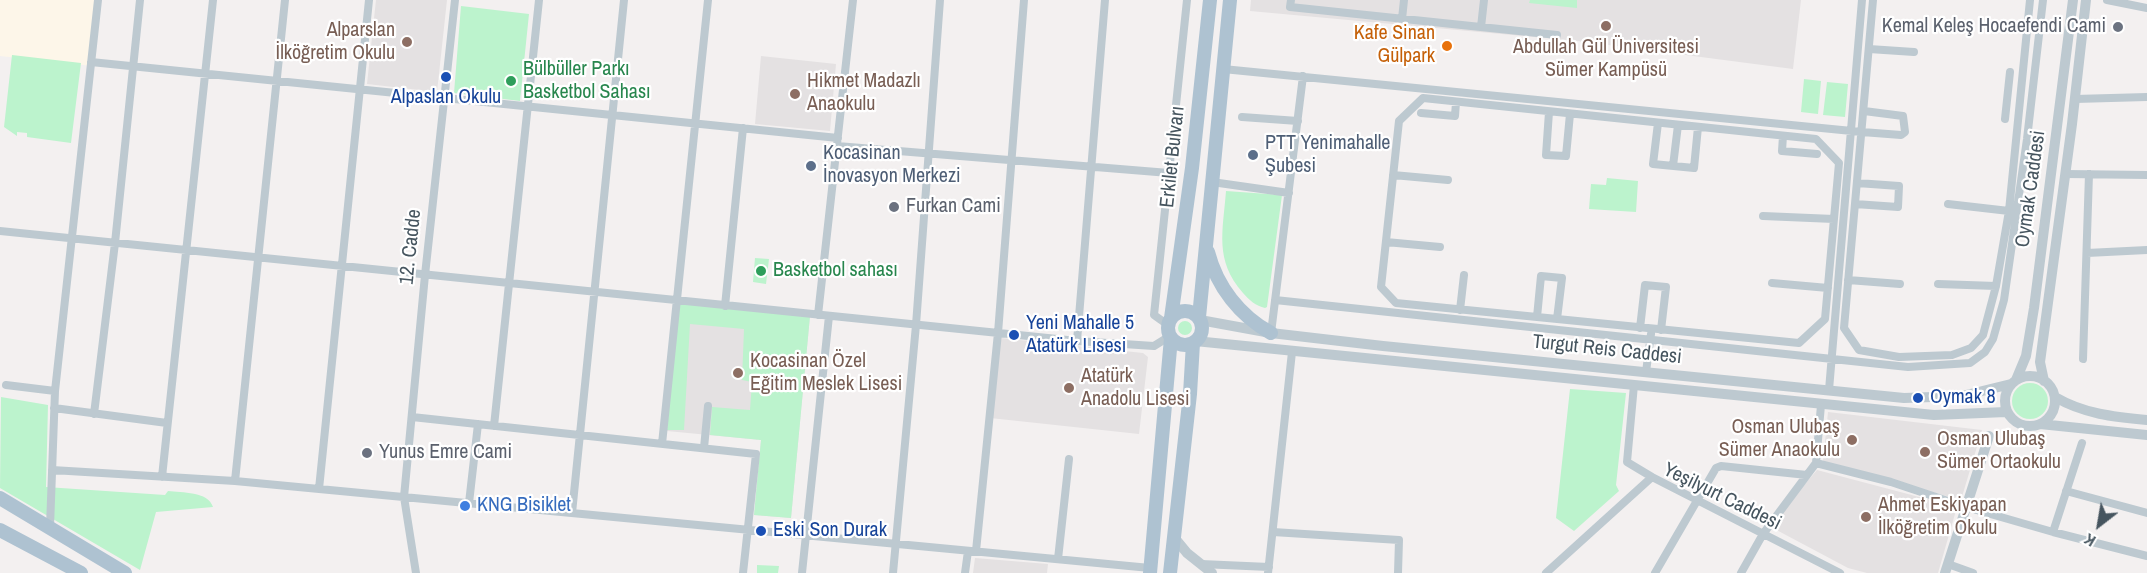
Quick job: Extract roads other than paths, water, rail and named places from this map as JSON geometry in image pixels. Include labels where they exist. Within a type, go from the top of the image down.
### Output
[{"type":"main road","name":"Erkilet Bulvarı","points":[[1150,570],[1170,329],[1192,168],[1210,0]]},
{"type":"main road","name":"Erkilet Bulvarı","points":[[1199,318],[1230,0]]},
{"type":"main road","points":[[1206,243],[1212,266],[1230,298],[1252,321],[1271,333]]},
{"type":"main road","points":[[1170,573],[1194,342],[1202,330],[1199,318],[1192,312],[1185,310],[1177,312],[1170,329],[1183,345],[1194,342]]},
{"type":"main road","points":[[0,498],[125,573]]},
{"type":"main road","points":[[0,530],[81,573]]},
{"type":"street","points":[[50,527],[55,391],[99,0]]},
{"type":"street","points":[[94,414],[115,243],[140,0]]},
{"type":"street","points":[[162,477],[213,0]]},
{"type":"street","points":[[235,481],[285,0]]},
{"type":"street","points":[[319,489],[369,0]]},
{"type":"street","name":"12. Cadde","points":[[416,573],[404,497],[454,0]]},
{"type":"street","points":[[494,426],[539,0]]},
{"type":"street","points":[[572,513],[624,0]]},
{"type":"street","points":[[662,444],[708,0]]},
{"type":"street","points":[[818,315],[853,0]]},
{"type":"street","points":[[893,573],[916,325],[940,0]]},
{"type":"street","points":[[965,573],[972,551],[998,333],[1024,0]]},
{"type":"street","points":[[1077,341],[1105,0]]},
{"type":"street","points":[[0,231],[593,293],[1077,341],[1154,346],[1170,329],[1154,315],[1187,0]]},
{"type":"street","points":[[1291,0],[1290,7],[1557,35]]},
{"type":"street","points":[[1402,19],[1404,0]]},
{"type":"street","points":[[1481,27],[1484,0]]},
{"type":"street","points":[[1828,390],[1862,0]]},
{"type":"street","points":[[1873,0],[1844,328],[1859,350],[1899,357],[1952,355],[1971,348],[1983,335],[1996,286],[2009,211],[2030,0]]},
{"type":"street","points":[[1275,300],[1908,367],[1970,363],[1980,357],[1989,346],[1996,332],[2004,300],[2028,138],[2043,0]]},
{"type":"street","name":"Oymak Caddesi","points":[[2014,382],[2026,356],[2034,308],[2073,0]]},
{"type":"street","name":"Oymak Caddesi","points":[[2044,381],[2040,362],[2066,174],[2086,0]]},
{"type":"street","points":[[2107,0],[2147,8]]},
{"type":"street","points":[[1869,49],[1914,51]]},
{"type":"street","points":[[91,62],[743,128],[929,153],[1169,173]]},
{"type":"street","points":[[1223,69],[1862,132],[1901,135],[1905,132],[1903,116],[1864,111]]},
{"type":"street","points":[[2005,119],[2010,72]]},
{"type":"street","points":[[1271,333],[1303,76]]},
{"type":"street","points":[[2007,95],[2020,97]]},
{"type":"street","points":[[2075,99],[2147,97]]},
{"type":"street","points":[[1423,98],[1549,111],[1816,139],[1839,163],[1825,319],[1799,344],[1396,303],[1381,287],[1399,121],[1423,98]]},
{"type":"street","points":[[1421,113],[1455,116],[1456,102]]},
{"type":"street","points":[[1549,111],[1546,155],[1566,156],[1570,114]]},
{"type":"street","points":[[1242,117],[1298,121]]},
{"type":"street","points":[[1658,123],[1653,164],[1694,168],[1698,127]]},
{"type":"street","points":[[1673,166],[1678,125]]},
{"type":"street","points":[[725,306],[743,128]]},
{"type":"street","points":[[1783,136],[1782,150],[1817,154]]},
{"type":"street","points":[[2066,174],[2147,175]]},
{"type":"street","points":[[2083,359],[2089,174]]},
{"type":"street","points":[[1393,175],[1448,180]]},
{"type":"street","points":[[1212,182],[1289,193]]},
{"type":"street","points":[[1855,204],[1898,207],[1899,186],[1857,183]]},
{"type":"street","points":[[1948,204],[2009,211]]},
{"type":"street","points":[[1762,216],[1834,219]]},
{"type":"street","points":[[1386,242],[1440,247]]},
{"type":"street","points":[[2086,253],[2147,250]]},
{"type":"street","points":[[1460,310],[1464,275]]},
{"type":"street","points":[[1537,317],[1541,276],[1562,279],[1557,319]]},
{"type":"street","points":[[1848,280],[1900,284]]},
{"type":"street","points":[[1773,283],[1828,288]]},
{"type":"street","points":[[1938,284],[1996,286]]},
{"type":"street","points":[[1640,328],[1645,285],[1666,287],[1656,329],[1650,339],[1646,372]]},
{"type":"street","points":[[802,573],[829,316]]},
{"type":"street","name":"Turgut Reis Caddesi","points":[[1199,318],[1271,333],[1904,398],[1970,394],[2014,382]]},
{"type":"street","name":"Turgut Reis Caddesi","points":[[1194,342],[1934,416],[2006,412]]},
{"type":"street","points":[[1201,564],[1268,570],[1292,352]]},
{"type":"street","points":[[2040,424],[2052,414],[2055,397],[2051,388],[2044,381],[2029,376],[2014,382],[2005,395],[2006,412],[2020,425],[2030,427],[2040,424],[2147,435]]},
{"type":"street","points":[[6,385],[55,391]]},
{"type":"street","points":[[1634,386],[1627,462],[1652,477]]},
{"type":"street","points":[[2055,397],[2075,407],[2098,414],[2147,420]]},
{"type":"street","points":[[1741,573],[1763,534],[1816,463],[1821,405]]},
{"type":"street","points":[[704,448],[708,406]]},
{"type":"street","points":[[54,408],[167,423]]},
{"type":"street","points":[[412,417],[756,453],[743,573]]},
{"type":"street","points":[[470,504],[478,424]]},
{"type":"street","points":[[1973,573],[1946,569],[1989,436]]},
{"type":"street","points":[[2053,532],[2082,443]]},
{"type":"street","points":[[1058,559],[1069,459]]},
{"type":"street","points":[[1816,463],[2053,532],[2147,556]]},
{"type":"street","points":[[1655,573],[1714,471],[1721,466],[1807,475]]},
{"type":"street","points":[[52,470],[235,481],[1058,559],[1150,570]]},
{"type":"street","name":"Yeşilyurt Caddesi","points":[[1546,573],[1652,477],[1840,573]]},
{"type":"street","points":[[2066,491],[2147,513]]},
{"type":"street","points":[[1273,532],[1399,540],[1398,573]]},
{"type":"street","points":[[1173,536],[1187,554],[1212,573]]},
{"type":"place","name":"Abdullah Gül Üniversitesi Sümer Kampüsü","points":[[1606,26]]},
{"type":"place","name":"Kemal Keleş Hocaefendi Cami","points":[[2118,27]]},
{"type":"place","name":"Alparslan İlköğretim Okulu","points":[[407,42]]},
{"type":"place","name":"Kafe Sinan Gülpark","points":[[1447,46]]},
{"type":"place","name":"Alpaslan Okulu","points":[[446,77]]},
{"type":"place","name":"Bülbüller Parkı Basketbol Sahası","points":[[511,81]]},
{"type":"place","name":"Hikmet Madazlı Anaokulu","points":[[795,94]]},
{"type":"place","name":"PTT Yenimahalle Şubesi","points":[[1253,155]]},
{"type":"place","name":"Kocasinan İnovasyon Merkezi","points":[[811,166]]},
{"type":"place","name":"Furkan Cami","points":[[894,207]]},
{"type":"place","name":"Basketbol sahası","points":[[761,271]]},
{"type":"place","name":"Yeni Mahalle 5 Atatürk Lisesi","points":[[1014,335]]},
{"type":"place","name":"Kocasinan Özel Eğitim Meslek Lisesi","points":[[738,373]]},
{"type":"place","name":"Atatürk Anadolu Lisesi","points":[[1069,388]]},
{"type":"place","name":"Oymak 8","points":[[1918,398]]},
{"type":"place","name":"Osman Ulubaş Sümer Anaokulu","points":[[1852,440]]},
{"type":"place","name":"Osman Ulubaş Sümer Ortaokulu","points":[[1925,452]]},
{"type":"place","name":"Yunus Emre Cami","points":[[367,453]]},
{"type":"place","name":"KNG Bisiklet","points":[[465,506]]},
{"type":"place","name":"Ahmet Eskiyapan İlköğretim Okulu","points":[[1866,517]]},
{"type":"place","name":"Eski Son Durak","points":[[761,531]]}]
